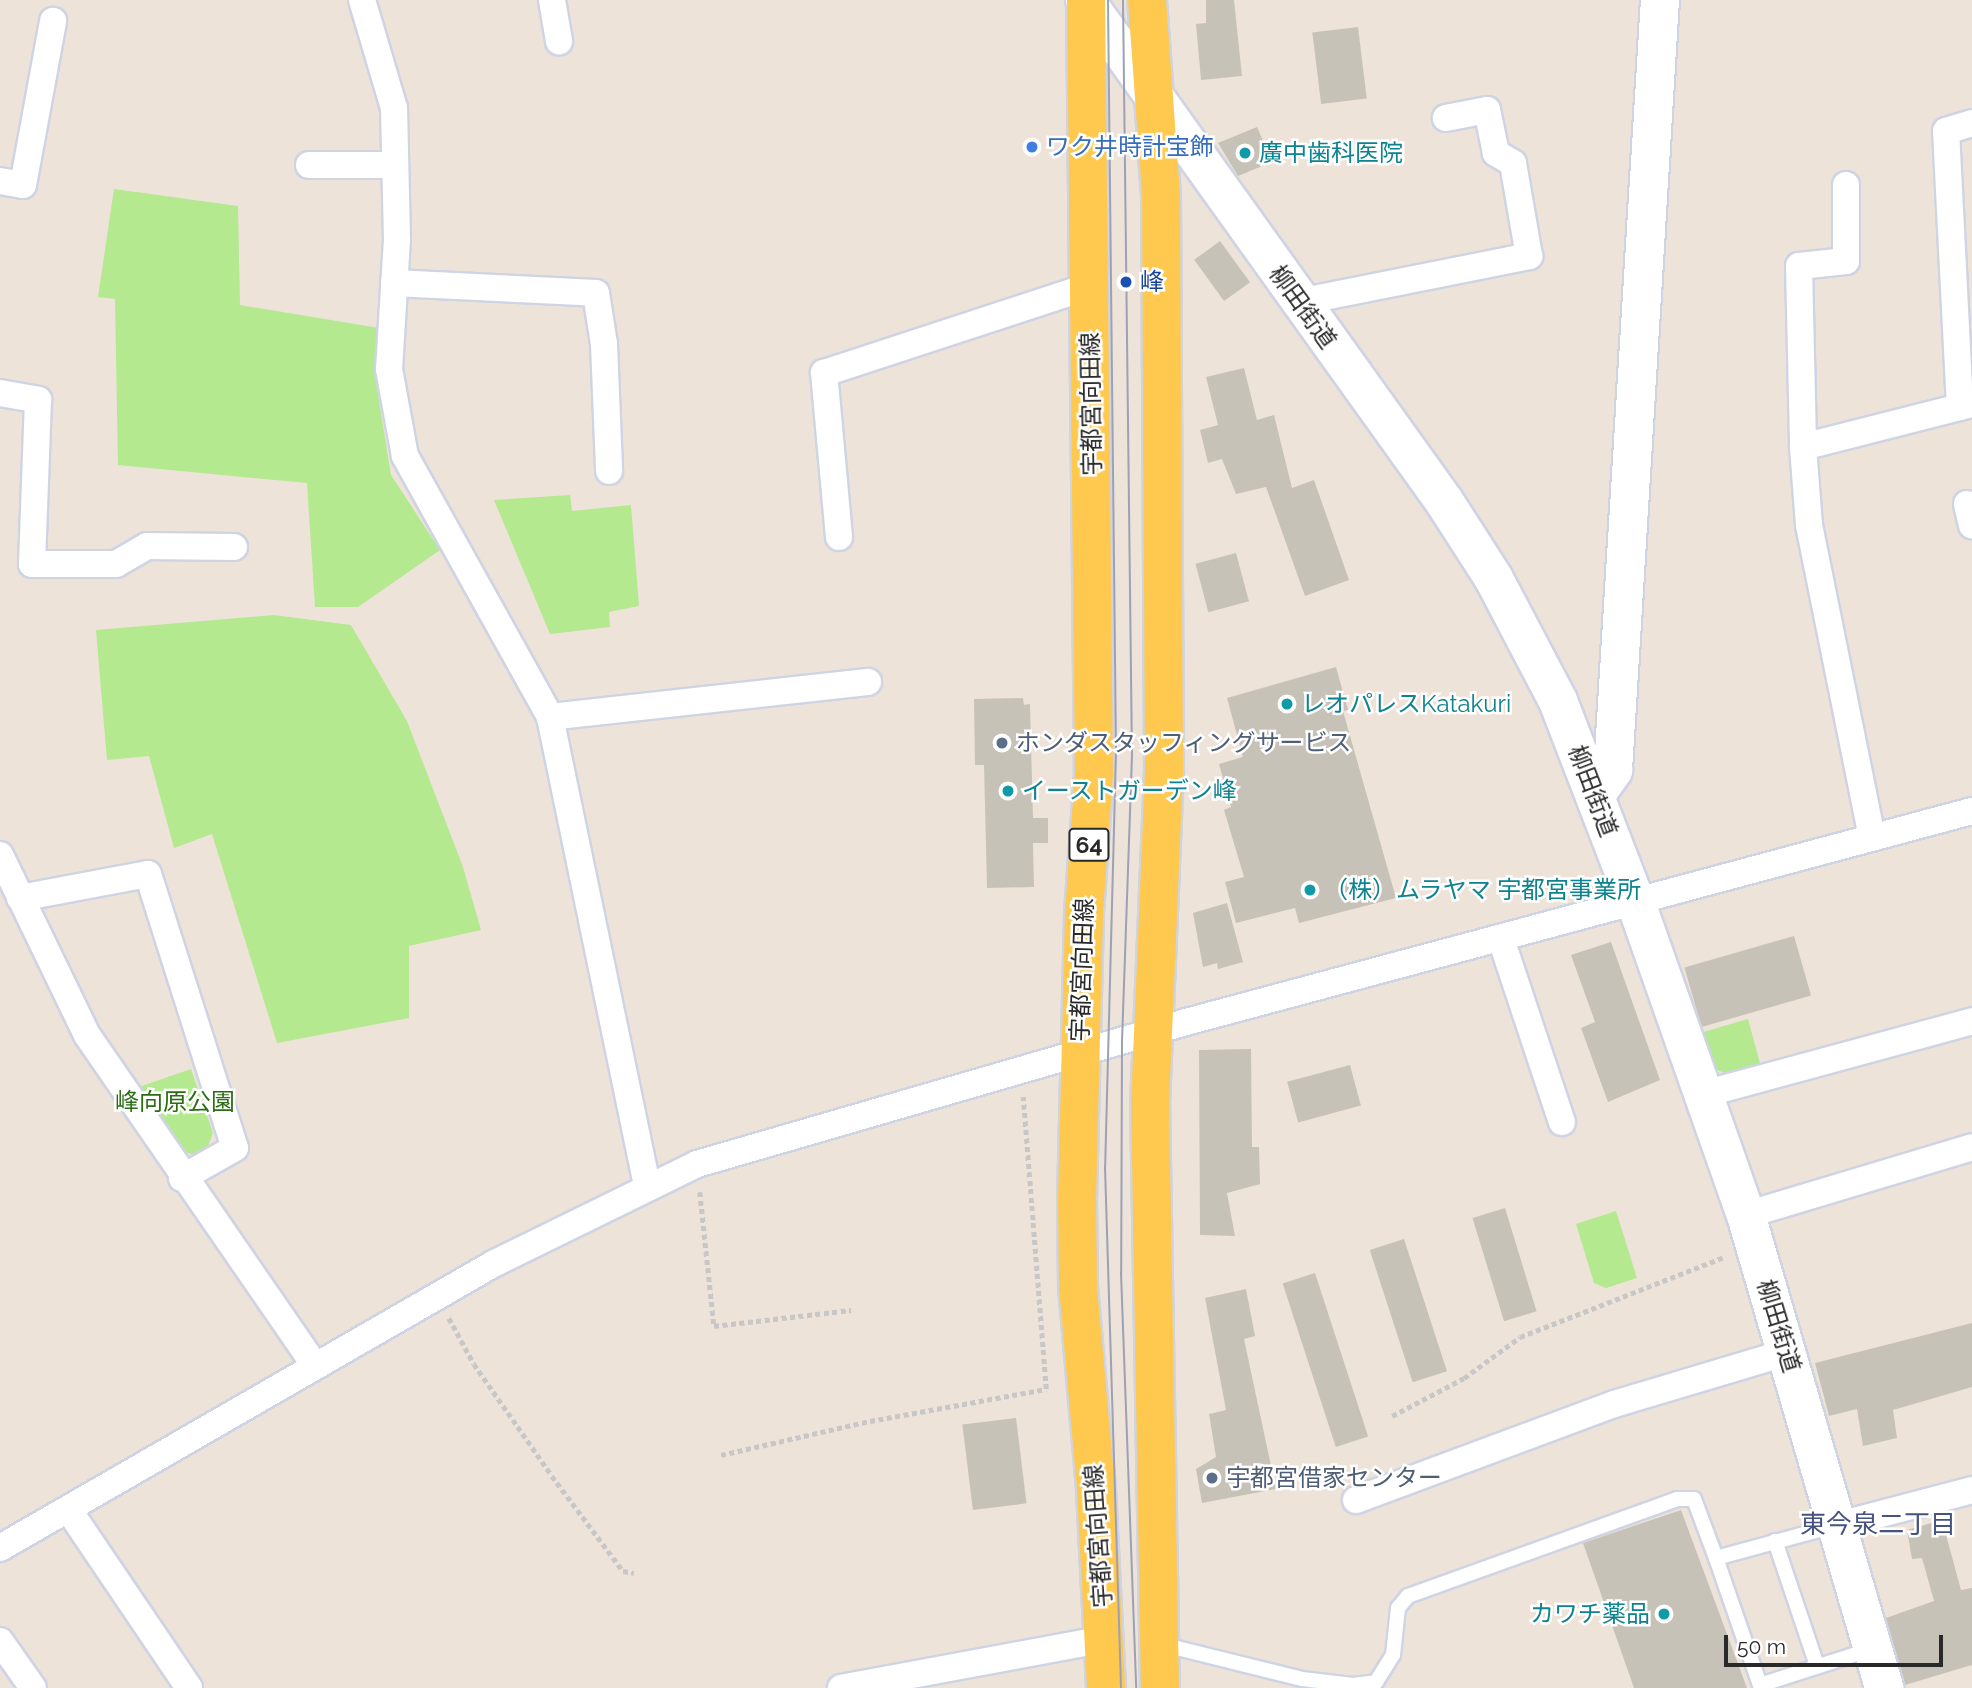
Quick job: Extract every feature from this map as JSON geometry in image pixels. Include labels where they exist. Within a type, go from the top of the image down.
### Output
[{"type":"main road","points":[[1147,0],[1161,194],[1164,771],[1150,1032],[1160,1688]]},
{"type":"main road","name":"宇都宮向田線","points":[[1085,1],[1094,774],[1079,1052],[1079,1287],[1105,1639],[1105,1688]]},
{"type":"street","points":[[362,0],[394,108],[394,283],[389,369],[405,456],[550,718],[647,1185]]},
{"type":"street","points":[[552,0],[559,41]]},
{"type":"street","points":[[1595,796],[1613,770],[1660,0]]},
{"type":"street","name":"柳田街道","points":[[1085,1],[1494,579],[1558,701],[1636,903],[1750,1230],[1839,1525],[1884,1688]]},
{"type":"street","points":[[0,181],[23,186],[53,22]]},
{"type":"street","points":[[1299,302],[1529,256],[1513,163],[1496,153],[1487,110],[1446,118]]},
{"type":"street","points":[[1803,447],[1966,405],[1946,131],[1972,123]]},
{"type":"street","points":[[309,165],[395,165]]},
{"type":"street","points":[[1846,185],[1846,261],[1799,266],[1803,447],[1809,525],[1872,838]]},
{"type":"street","points":[[394,283],[596,293],[604,344],[609,471]]},
{"type":"street","points":[[839,537],[824,373],[1090,286]]},
{"type":"street","points":[[0,393],[38,400],[32,564],[116,564],[147,546],[233,547]]},
{"type":"street","points":[[550,718],[868,682]]},
{"type":"street","points":[[0,1548],[437,1296],[647,1185],[696,1164],[1150,1032],[1972,811]]},
{"type":"street","points":[[0,855],[87,1035],[182,1178],[315,1365]]},
{"type":"street","points":[[20,898],[148,874],[235,1148],[182,1178]]},
{"type":"street","points":[[1501,939],[1562,1122]]},
{"type":"street","points":[[1704,1094],[1972,1021]]},
{"type":"street","points":[[1750,1230],[1972,1147]]},
{"type":"street","points":[[1356,1500],[1614,1404],[1788,1352]]},
{"type":"street","points":[[1839,1525],[1972,1490]]},
{"type":"street","points":[[68,1508],[189,1688]]},
{"type":"street","points":[[841,1688],[1105,1639]]},
{"type":"street","points":[[0,1641],[33,1688]]},
{"type":"lane","points":[[1160,1643],[1302,1679],[1353,1685],[1376,1682],[1393,1655],[1398,1608],[1408,1596],[1688,1496],[1694,1499],[1759,1685],[1874,1649]]},
{"type":"lane","points":[[1716,1558],[1839,1525]]},
{"type":"lane","points":[[1775,1541],[1817,1666]]},
{"type":"path","points":[[720,1455],[870,1421],[1046,1389],[1021,1068]]},
{"type":"path","points":[[696,1164],[714,1326],[851,1310]]},
{"type":"path","points":[[1392,1416],[1464,1378],[1520,1337],[1750,1230]]},
{"type":"path","points":[[437,1296],[474,1364],[552,1476],[623,1571],[634,1573]]},
{"type":"green space","points":[[114,189],[238,206],[240,305],[379,328],[375,376],[391,475],[440,550],[358,607],[315,607],[307,483],[118,465],[115,299],[98,297]]},
{"type":"green space","points":[[570,495],[572,511],[631,505],[639,606],[609,612],[610,627],[550,634],[494,500]]},
{"type":"green space","points":[[274,615],[351,625],[407,721],[463,867],[481,930],[409,946],[409,1018],[277,1043],[212,834],[174,848],[149,756],[107,760],[96,630]]},
{"type":"green space","points":[[1748,1019],[1761,1067],[1731,1076],[1711,1067],[1700,1033]]},
{"type":"green space","name":"峰向原公園","points":[[191,1069],[213,1133],[208,1146],[194,1155],[175,1148],[136,1088]]},
{"type":"green space","points":[[1616,1211],[1637,1278],[1606,1288],[1594,1283],[1576,1224]]},
{"type":"building","points":[[1206,0],[1234,0],[1242,76],[1201,80],[1196,24],[1206,23]]},
{"type":"building","points":[[1358,27],[1367,98],[1321,104],[1312,33]]},
{"type":"building","name":"廣中歯科医院","points":[[1257,127],[1272,162],[1238,176],[1218,143]]},
{"type":"building","points":[[1220,241],[1250,282],[1224,301],[1194,260]]},
{"type":"building","points":[[1244,368],[1257,420],[1274,415],[1292,488],[1314,480],[1349,580],[1305,596],[1266,487],[1236,494],[1222,459],[1208,463],[1200,430],[1218,425],[1206,377]]},
{"type":"building","points":[[1236,553],[1249,601],[1208,612],[1195,564]]},
{"type":"building","points":[[1336,667],[1348,710],[1343,711],[1396,898],[1299,923],[1295,908],[1236,923],[1225,882],[1244,877],[1224,810],[1231,807],[1219,764],[1243,757],[1227,698]]},
{"type":"building","name":"イーストガーデン峰","points":[[1023,698],[1024,705],[1030,704],[1033,818],[1048,818],[1048,843],[1033,843],[1034,887],[987,888],[984,765],[975,765],[974,699]]},
{"type":"building","points":[[1227,903],[1243,962],[1218,969],[1217,963],[1203,967],[1193,913]]},
{"type":"building","points":[[1794,936],[1811,996],[1702,1027],[1684,967]]},
{"type":"building","points":[[1611,942],[1660,1080],[1608,1102],[1581,1028],[1595,1022],[1571,955]]},
{"type":"building","points":[[1251,1049],[1252,1147],[1259,1147],[1260,1184],[1227,1193],[1235,1236],[1200,1235],[1199,1050]]},
{"type":"building","points":[[1350,1065],[1361,1106],[1298,1122],[1287,1082]]},
{"type":"building","points":[[1505,1208],[1537,1311],[1504,1321],[1472,1218]]},
{"type":"building","points":[[1404,1239],[1447,1371],[1413,1382],[1370,1250]]},
{"type":"building","points":[[1315,1273],[1368,1437],[1336,1447],[1283,1284]]},
{"type":"building","points":[[1246,1289],[1255,1336],[1244,1339],[1276,1489],[1202,1503],[1196,1469],[1216,1457],[1209,1414],[1226,1410],[1205,1298]]},
{"type":"building","points":[[1972,1323],[1972,1387],[1893,1410],[1897,1438],[1863,1446],[1857,1409],[1829,1416],[1815,1363]]},
{"type":"building","points":[[1016,1418],[1026,1503],[973,1510],[962,1425]]},
{"type":"building","name":"カワチ薬品","points":[[1681,1510],[1747,1688],[1634,1688],[1583,1543]]},
{"type":"building","points":[[1942,1520],[1961,1590],[1972,1588],[1972,1665],[1905,1685],[1886,1618],[1934,1601],[1922,1558],[1912,1559],[1907,1530]]},
{"type":"tram line","points":[[1108,0],[1116,752],[1105,1167],[1121,1688]]},
{"type":"tram line","points":[[1123,0],[1132,755],[1122,1040],[1121,1273],[1136,1688]]},
{"type":"place","name":"ワク井時計宝飾","points":[[1032,147]]},
{"type":"place","name":"廣中歯科医院","points":[[1245,153]]},
{"type":"place","name":"峰","points":[[1126,282]]},
{"type":"place","name":"レオパレスKatakuri","points":[[1287,704]]},
{"type":"place","name":"ホンダスタッフィングサービス","points":[[1002,743]]},
{"type":"place","name":"イーストガーデン峰","points":[[1008,791]]},
{"type":"place","name":"（株）ムラヤマ 宇都宮事業所","points":[[1310,890]]},
{"type":"place","name":"宇都宮借家センター","points":[[1212,1478]]},
{"type":"place","name":"カワチ薬品","points":[[1664,1614]]},
{"type":"district","name":"東今泉二丁目","points":[[1878,1525]]}]
